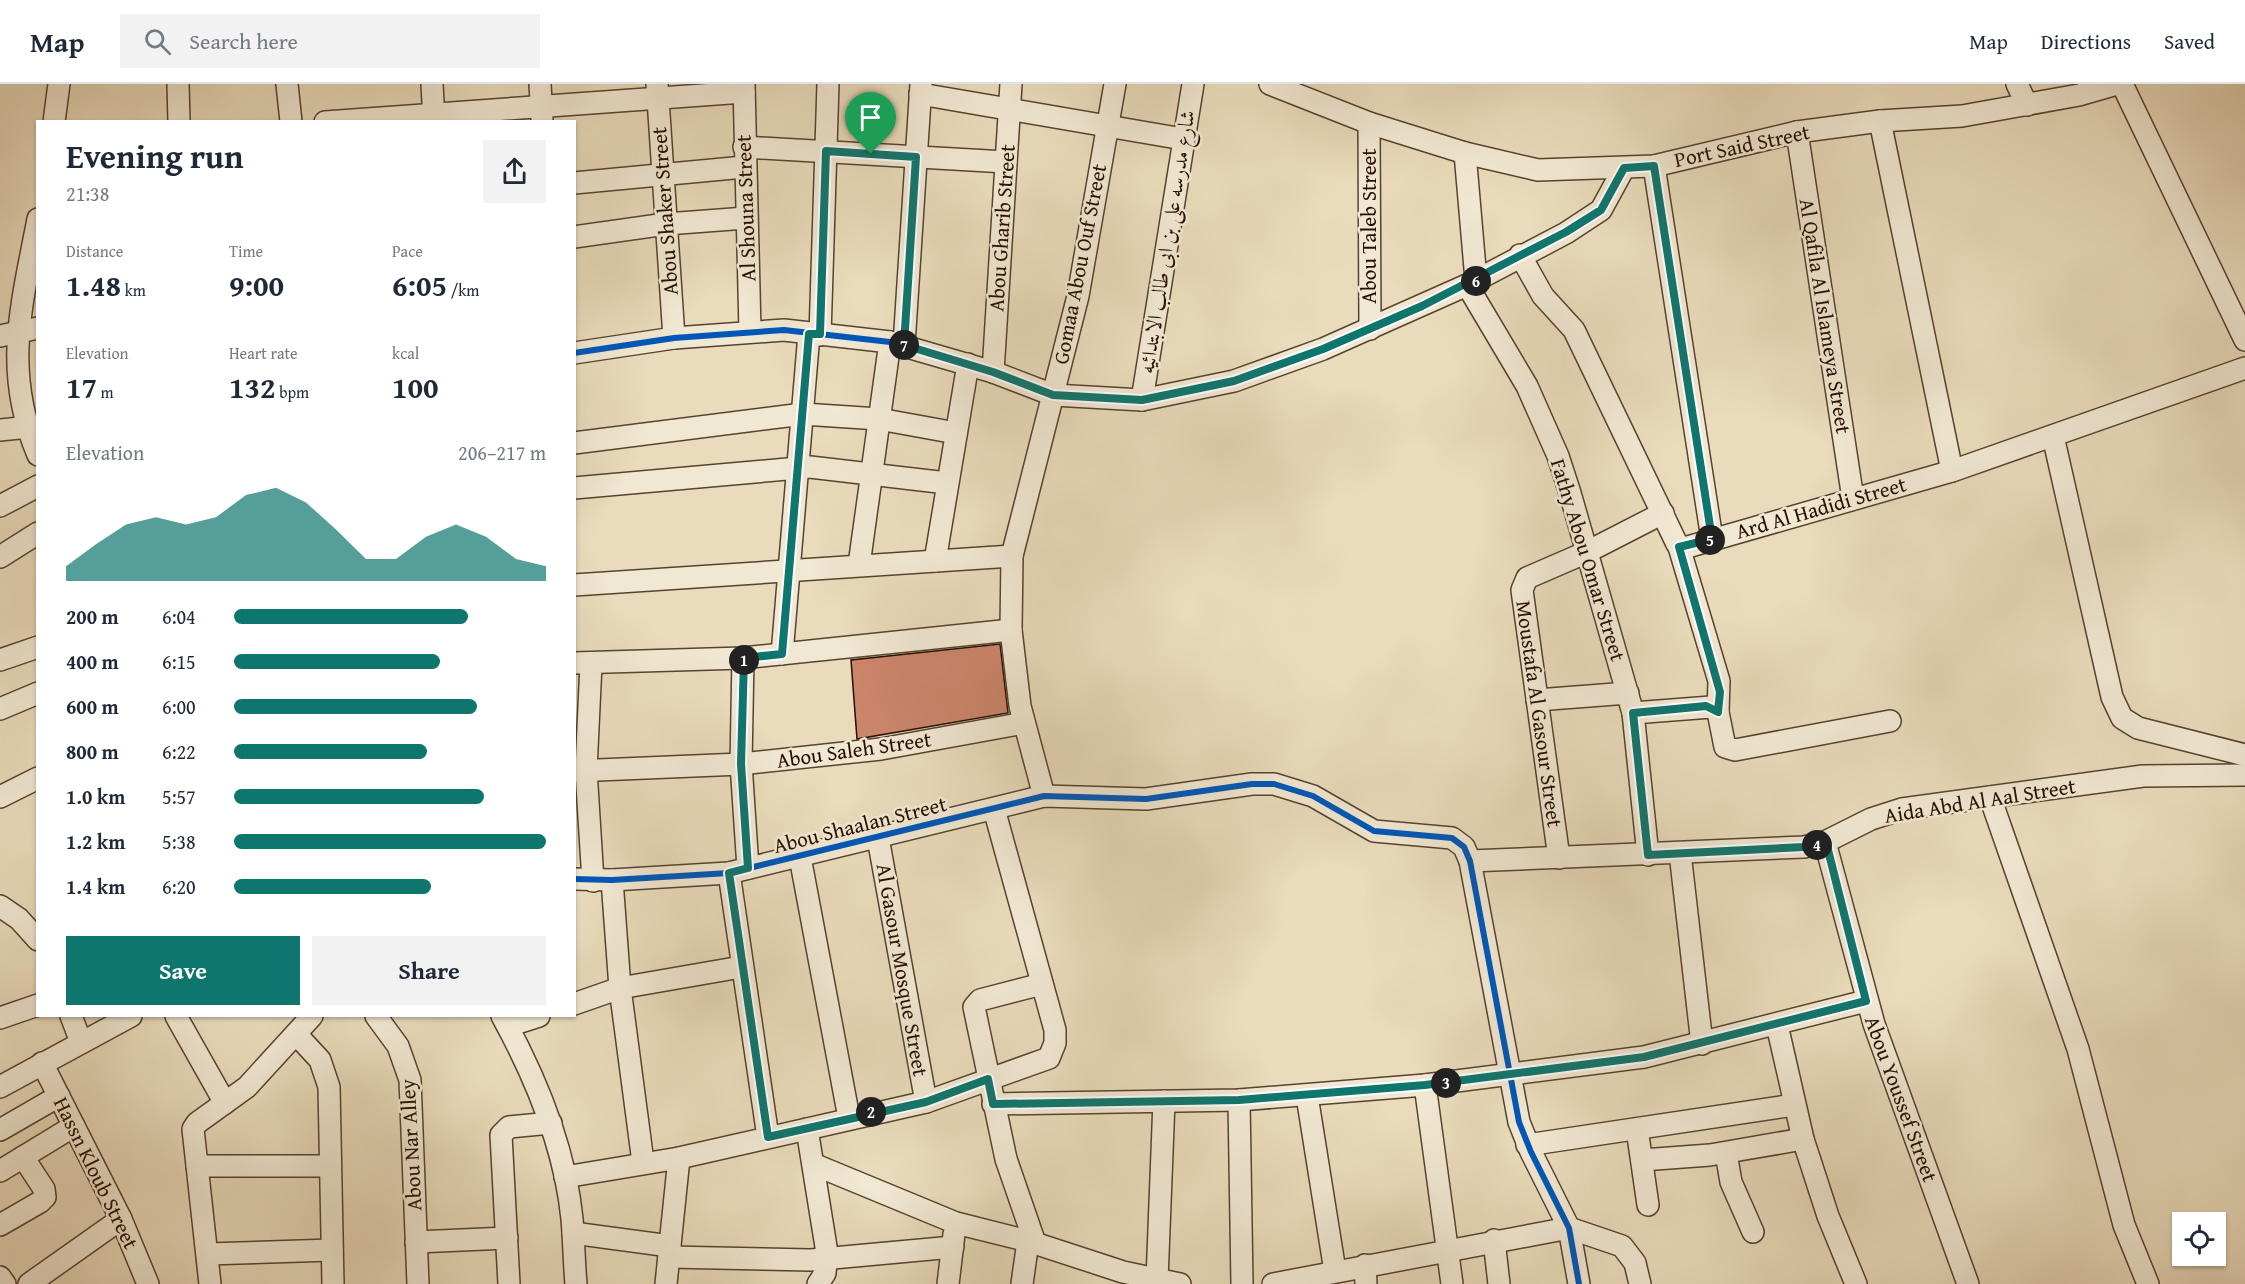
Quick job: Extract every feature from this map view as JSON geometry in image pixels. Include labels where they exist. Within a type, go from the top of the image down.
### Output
[{"type":"street","points":[[54,120],[59,84]]},
{"type":"street","points":[[178,84],[179,120]]},
{"type":"street","points":[[287,84],[291,120]]},
{"type":"street","points":[[432,84],[434,118]]},
{"type":"street","points":[[540,84],[542,114]]},
{"type":"street","points":[[782,654],[803,414],[815,334],[828,84]]},
{"type":"street","name":"Abou Gharib Street","points":[[993,372],[1011,84]]},
{"type":"street","name":"Gomaa Abou Ouf Street","points":[[1044,796],[1024,723],[1011,630],[1012,556],[1078,296],[1115,84]]},
{"type":"street","name":"شارع مدرسه على بن ابى طالب الابتدائيه","points":[[1142,400],[1192,84]]},
{"type":"street","name":"Port Said Street","points":[[1270,84],[1369,123],[1465,153],[1538,170],[1654,166],[1797,132],[1880,121],[1962,116],[2079,95],[2117,84]]},
{"type":"street","points":[[2017,84],[2027,105]]},
{"type":"street","points":[[2122,84],[2245,340]]},
{"type":"street","points":[[380,120],[542,114],[657,91],[744,88]]},
{"type":"street","name":"Al Shouna Street","points":[[744,88],[750,331]]},
{"type":"street","points":[[859,565],[879,419],[897,343],[916,157],[920,89],[1010,109],[1183,139]]},
{"type":"street","name":"Abou Shaker Street","points":[[657,91],[674,338]]},
{"type":"street","points":[[1880,121],[1952,471]]},
{"type":"street","name":"Abou Taleb Street","points":[[1369,123],[1370,328]]},
{"type":"street","name":"Al Qafila Al Islameya Street","points":[[1797,132],[1853,499]]},
{"type":"street","points":[[576,183],[663,175],[744,157],[826,151],[1006,162]]},
{"type":"street","points":[[1465,153],[1472,283]]},
{"type":"street","points":[[1654,166],[1712,539]]},
{"type":"street","points":[[576,353],[674,338],[784,330],[897,343],[993,372],[1053,395],[1142,400],[1234,381],[1323,349],[1472,283],[1566,232],[1601,210],[1624,168]]},
{"type":"street","points":[[576,237],[666,224],[746,218]]},
{"type":"street","points":[[36,233],[18,332],[19,379],[36,445]]},
{"type":"street","points":[[1520,255],[1543,296],[1575,330],[1679,547],[1719,681],[1718,712],[1725,747],[1735,750],[1890,720]]},
{"type":"street","name":"Fathy Abou Omar Street","points":[[1472,283],[1527,386],[1558,456],[1631,703],[1648,855]]},
{"type":"street","points":[[935,561],[968,364]]},
{"type":"street","name":"Ard Al Hadidi Street","points":[[1679,547],[1952,471],[2245,368]]},
{"type":"street","points":[[576,443],[803,414],[879,419],[956,433]]},
{"type":"street","points":[[0,430],[32,426]]},
{"type":"street","points":[[2053,436],[2112,697],[2122,718],[2138,728],[2245,755]]},
{"type":"street","points":[[576,488],[798,468],[872,473],[947,483]]},
{"type":"street","points":[[0,506],[36,487]]},
{"type":"street","name":"Moustafa Al Gasour Street","points":[[1559,858],[1536,700],[1523,584],[1533,575],[1587,552],[1664,513]]},
{"type":"street","points":[[0,557],[36,534]]},
{"type":"street","points":[[576,585],[1012,556]]},
{"type":"street","points":[[643,1162],[620,988],[593,880],[580,770],[583,663],[744,658],[1011,630]]},
{"type":"street","points":[[0,660],[36,648]]},
{"type":"street","points":[[744,658],[739,870],[741,967],[768,1137]]},
{"type":"street","points":[[0,709],[36,694]]},
{"type":"street","points":[[1536,700],[1706,706],[1718,712]]},
{"type":"street","name":"Abou Saleh Street","points":[[580,770],[741,764],[881,749],[1024,723]]},
{"type":"street","name":"Aida Abd Al Aal Street","points":[[1470,861],[1804,847],[1826,842],[1856,825],[1886,813],[2143,776],[2245,775]]},
{"type":"street","points":[[0,797],[36,779]]},
{"type":"street","name":"Abou Shaalan Street","points":[[593,880],[739,870],[1044,796],[1146,799],[1228,786],[1274,784],[1313,796],[1374,831],[1388,835],[1452,838],[1464,847],[1470,861]]},
{"type":"street","points":[[1990,797],[2078,1049],[2124,1226],[2148,1284]]},
{"type":"street","points":[[565,1177],[643,1162],[679,1158],[926,1102],[1049,1058],[1053,1051],[1055,1030],[994,809]]},
{"type":"street","name":"Al Gasour Mosque Street","points":[[878,838],[926,1102]]},
{"type":"street","name":"Abou Youssef Street","points":[[1826,842],[1866,1001],[1968,1284]]},
{"type":"street","points":[[1680,853],[1702,1044]]},
{"type":"street","points":[[800,857],[849,1118]]},
{"type":"street","points":[[1470,861],[1519,1122],[1527,1145],[1569,1227],[1579,1284]]},
{"type":"street","points":[[0,906],[19,919],[36,938]]},
{"type":"street","points":[[576,1003],[620,988],[741,967]]},
{"type":"street","points":[[1022,1284],[1031,1242],[1006,1159],[993,1104],[975,1004],[980,1000],[1042,984]]},
{"type":"street","points":[[993,1104],[1239,1100],[1307,1096],[1510,1075],[1644,1057],[1866,1001]]},
{"type":"street","points":[[0,1018],[36,1006]]},
{"type":"street","points":[[71,1017],[81,1042]]},
{"type":"street","points":[[0,1087],[129,1017]]},
{"type":"street","points":[[177,1017],[225,1103]]},
{"type":"street","points":[[210,1284],[193,1129],[247,1087],[311,1017]]},
{"type":"street","name":"Abou Nar Alley","points":[[377,1017],[398,1046],[410,1080],[418,1284]]},
{"type":"street","points":[[532,1017],[505,1021],[551,1124],[565,1177],[573,1233],[576,1284]]},
{"type":"street","points":[[1777,1025],[1803,1139],[1828,1216],[1856,1284]]},
{"type":"street","points":[[296,1034],[320,1060],[326,1073],[333,1284]]},
{"type":"street","name":"Hassn Kloub Street","points":[[42,1063],[121,1219],[148,1284]]},
{"type":"street","points":[[1425,1085],[1452,1284]]},
{"type":"street","points":[[0,1130],[59,1096]]},
{"type":"street","points":[[1307,1096],[1335,1271]]},
{"type":"street","points":[[1239,1100],[1242,1284]]},
{"type":"street","points":[[1157,1280],[1164,1101]]},
{"type":"street","points":[[1527,1145],[1794,1105]]},
{"type":"street","points":[[509,1284],[501,1135],[509,1127],[551,1124]]},
{"type":"street","points":[[0,1171],[74,1126]]},
{"type":"street","points":[[807,1129],[827,1259],[825,1272],[818,1284]]},
{"type":"street","points":[[1637,1129],[1648,1205]]},
{"type":"street","points":[[1642,1160],[1726,1153],[1803,1139]]},
{"type":"street","points":[[1726,1153],[1731,1182],[1753,1232]]},
{"type":"street","points":[[0,1225],[45,1197],[44,1189],[23,1157]]},
{"type":"street","points":[[666,1284],[679,1158]]},
{"type":"street","points":[[813,1164],[956,1222],[1031,1242],[1123,1278],[1180,1284]]},
{"type":"street","points":[[197,1166],[330,1166]]},
{"type":"street","points":[[29,1284],[121,1219]]},
{"type":"street","points":[[948,1284],[956,1222]]},
{"type":"street","points":[[1273,1284],[1300,1281],[1335,1271],[1366,1275],[1447,1249],[1569,1227],[1622,1246],[1635,1263],[1640,1284]]},
{"type":"street","points":[[573,1233],[669,1251],[827,1259],[952,1247]]},
{"type":"street","points":[[416,1242],[507,1238]]},
{"type":"street","points":[[1494,1240],[1499,1284]]},
{"type":"street","points":[[207,1254],[332,1250]]},
{"type":"street","points":[[0,1277],[5,1284]]},
{"type":"building","points":[[1000,644],[1008,713],[857,739],[851,660]]},
{"type":"cycle path","points":[[576,353],[674,338],[784,330],[890,342],[993,372],[1053,395],[1142,400],[1234,381],[1323,349],[1467,285],[1566,233],[1601,210],[1624,168]]},
{"type":"cycle path","points":[[576,879],[612,880],[729,873],[1044,796],[1146,799],[1252,784],[1274,784],[1313,796],[1374,831],[1452,838],[1464,847],[1470,861],[1519,1122],[1531,1152],[1569,1228],[1579,1284]]},
{"type":"route","points":[[826,151],[871,154],[916,157],[904,345],[993,372],[1053,395],[1090,399],[1142,400],[1234,381],[1323,349],[1422,306],[1566,232],[1601,210],[1624,168],[1654,166],[1712,539],[1684,548],[1679,547],[1719,681],[1720,702],[1718,712],[1706,706],[1633,713],[1648,855],[1804,847],[1826,842],[1866,1001],[1644,1057],[1425,1085],[1307,1096],[1239,1100],[993,1104],[988,1079],[926,1102],[876,1111],[768,1137],[741,967],[729,873],[748,868],[741,764],[744,658],[782,654],[809,334],[820,334],[826,151]]}]
